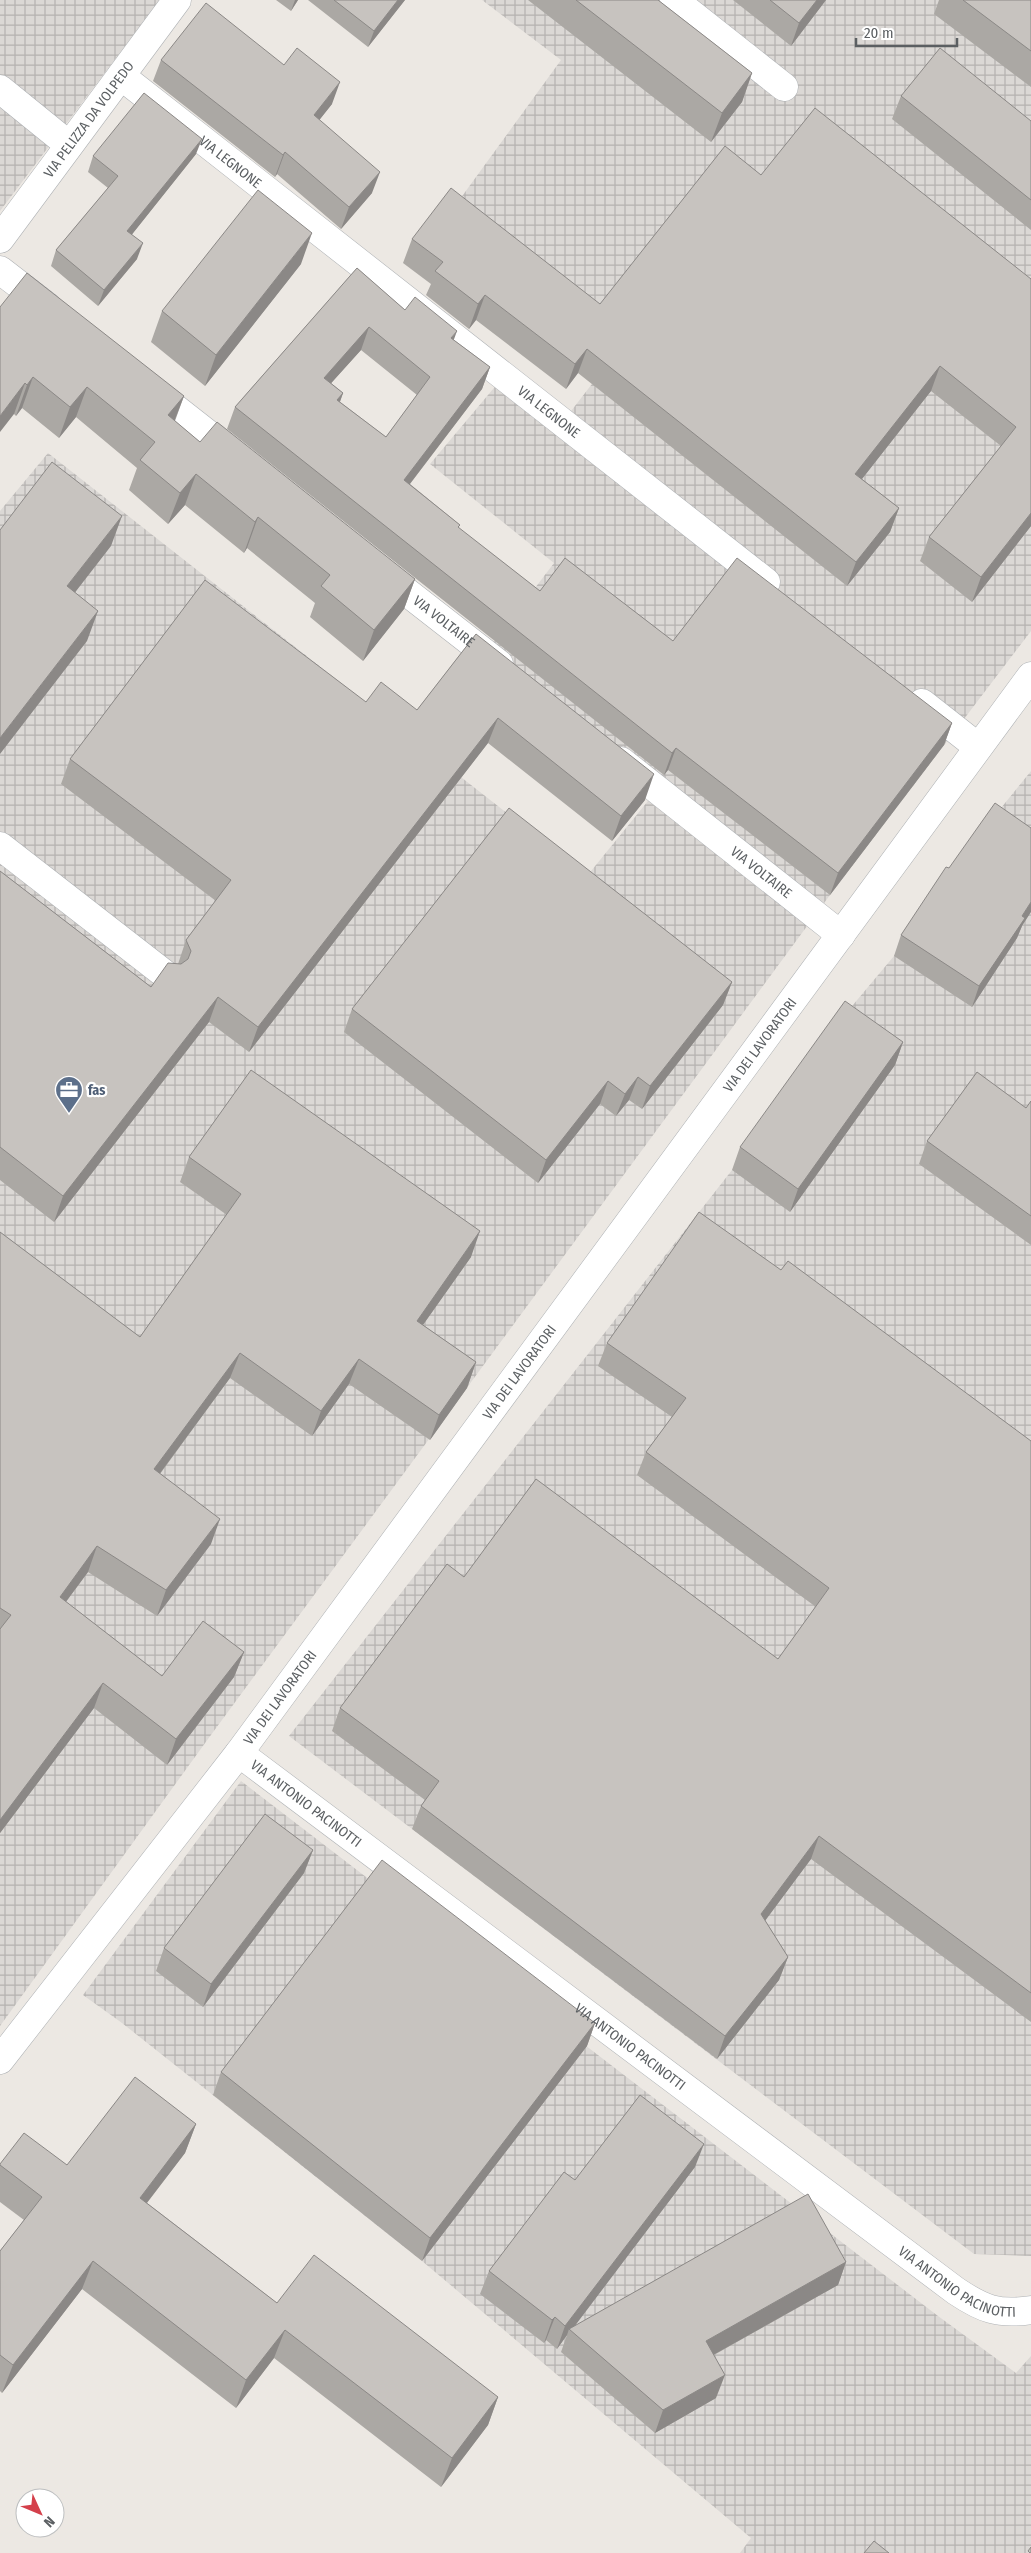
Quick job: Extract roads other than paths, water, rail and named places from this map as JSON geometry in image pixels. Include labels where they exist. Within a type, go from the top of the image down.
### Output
[{"type":"street","name":"VIA PELIZZA DA VOLPEDO","points":[[0,239],[177,0]]},
{"type":"street","points":[[674,0],[784,86]]},
{"type":"street","name":"VIA LEGNONE","points":[[120,76],[788,599]]},
{"type":"street","points":[[0,89],[69,145]]},
{"type":"street","points":[[0,270],[70,325]]},
{"type":"street","points":[[132,374],[257,473]]},
{"type":"street","name":"VIA VOLTAIRE","points":[[358,553],[522,682]]},
{"type":"street","name":"VIA DEI LAVORATORI","points":[[0,2060],[239,1753],[1031,676]]},
{"type":"street","points":[[904,689],[978,747]]},
{"type":"street","name":"VIA VOLTAIRE","points":[[599,744],[840,935]]},
{"type":"street","points":[[0,846],[166,975]]},
{"type":"street","name":"VIA ANTONIO PACINOTTI","points":[[239,1753],[956,2291],[974,2303],[996,2312],[1031,2310]]},
{"type":"place","name":"fas","points":[[69,1114]]}]
